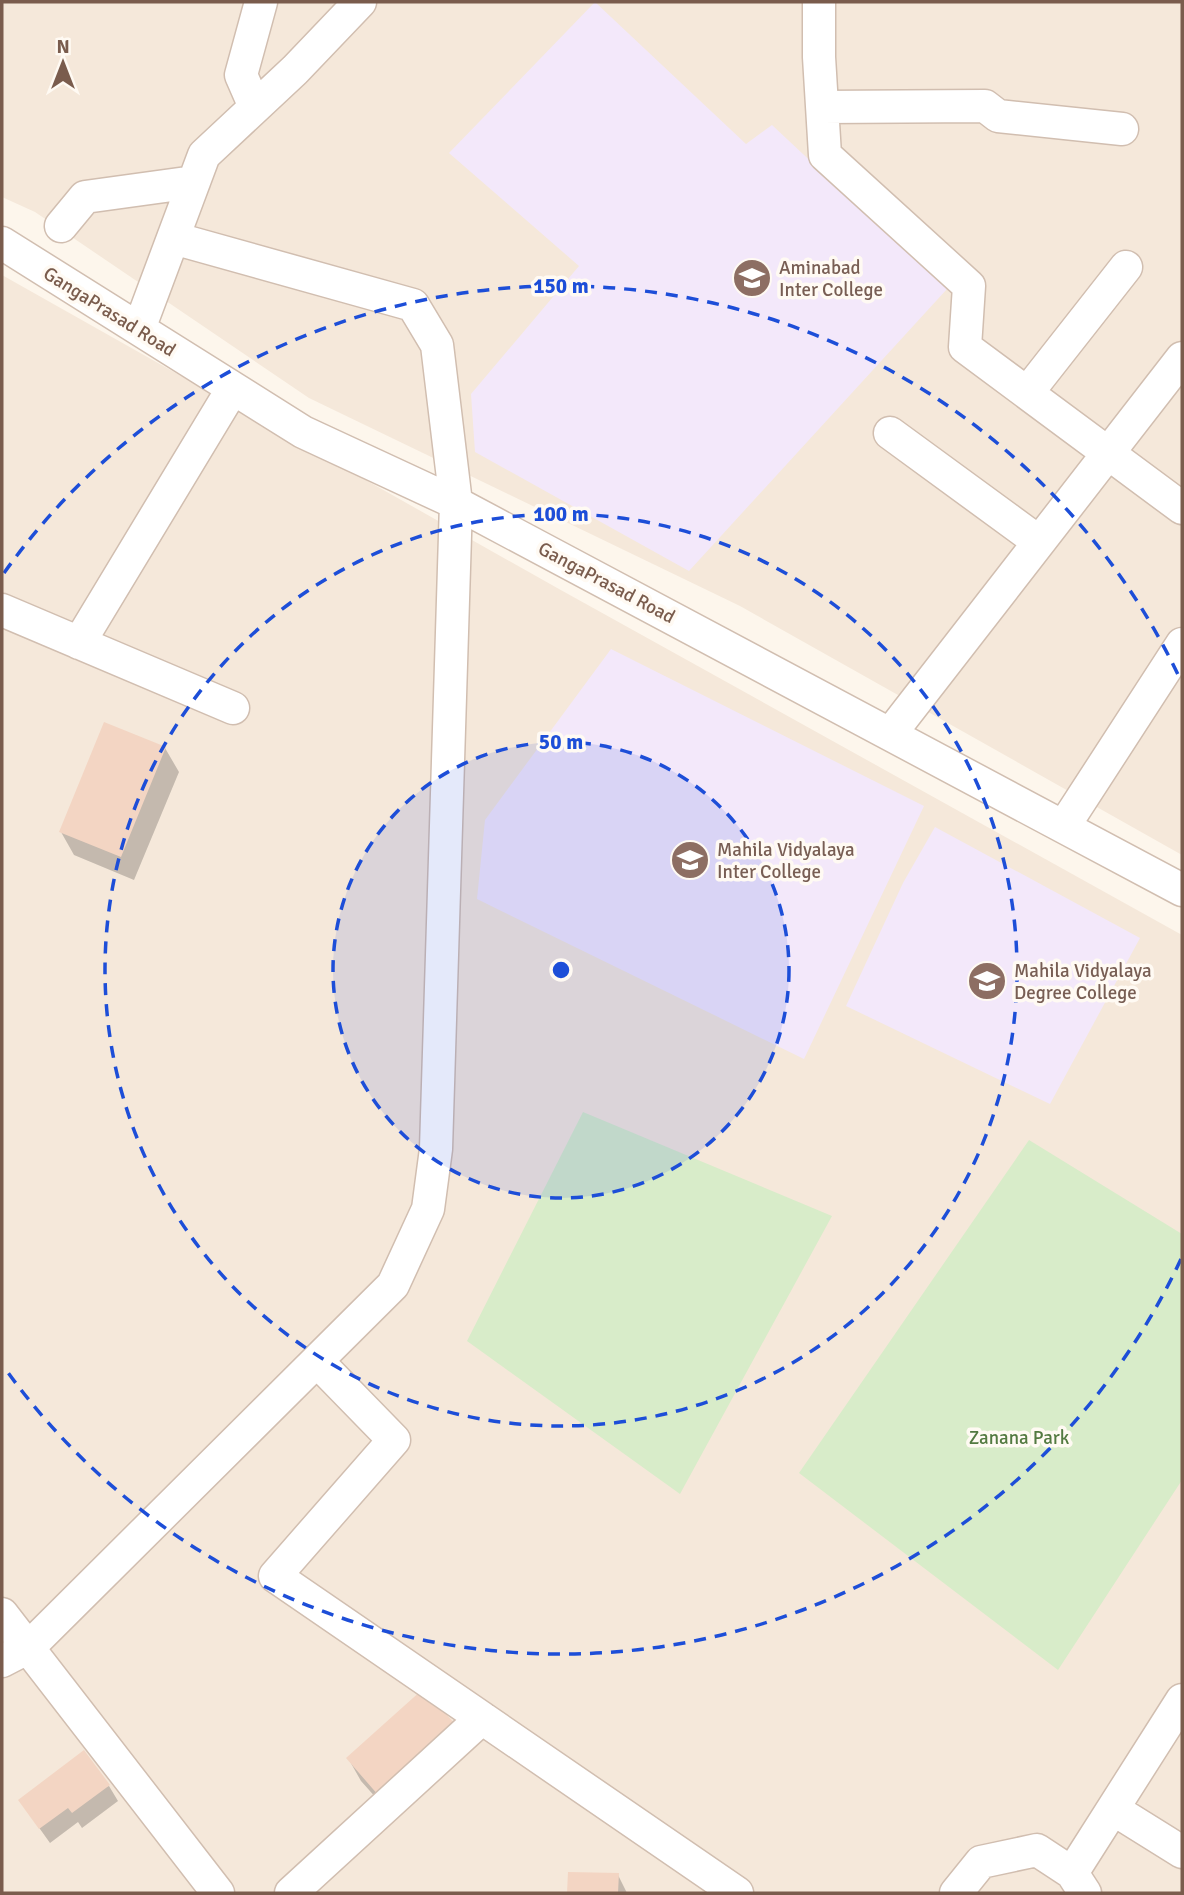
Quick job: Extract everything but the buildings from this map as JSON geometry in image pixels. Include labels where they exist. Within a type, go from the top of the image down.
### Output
[{"type":"street","points":[[255,107],[241,75],[261,2]]},
{"type":"street","points":[[139,329],[204,155],[295,70],[360,2]]},
{"type":"street","points":[[820,2],[819,57],[825,155],[969,286],[965,347],[1182,508]]},
{"type":"street","points":[[822,107],[985,106],[998,116],[1122,128]]},
{"type":"street","points":[[61,226],[85,197],[194,182]]},
{"type":"street","points":[[15,1654],[393,1285],[428,1209],[436,1149],[457,503],[437,345],[412,305],[173,238]]},
{"type":"street","name":"GangaPrasad Road","points":[[2,243],[303,432],[457,503],[1182,890]]},
{"type":"street","points":[[1027,393],[1126,267]]},
{"type":"street","points":[[891,733],[1182,358]]},
{"type":"street","points":[[79,643],[233,388]]},
{"type":"street","points":[[890,433],[1040,542]]},
{"type":"street","points":[[2,610],[233,708]]},
{"type":"street","points":[[1064,826],[1182,644]]},
{"type":"street","points":[[317,1361],[394,1440],[275,1576],[482,1718],[720,1888]]},
{"type":"street","points":[[2,1614],[15,1654],[218,1893]]},
{"type":"street","points":[[956,1893],[981,1862],[1037,1850],[1079,1883],[1113,1809],[1182,1700]]},
{"type":"street","points":[[291,1893],[482,1718]]},
{"type":"street","points":[[1113,1809],[1182,1853]]},
{"type":"shaded area","points":[[2,2],[1182,2],[1182,855],[740,606],[309,398],[35,212],[2,197]]},
{"type":"shaded area","name":"Aminabad Inter College","points":[[595,2],[746,144],[772,125],[947,289],[689,571],[475,452],[471,394],[579,266],[449,153]]},
{"type":"shaded area","points":[[2,275],[559,589],[1182,935],[1182,1893],[2,1893]]},
{"type":"shaded area","name":"Mahila Vidyalaya Inter College","points":[[611,649],[924,806],[804,1059],[477,899],[485,820]]},
{"type":"shaded area","name":"Mahila Vidyalaya Degree College","points":[[935,827],[1140,938],[1050,1104],[846,1006],[903,883]]},
{"type":"green space","points":[[583,1112],[832,1216],[680,1494],[467,1341]]},
{"type":"green space","name":"Zanana Park","points":[[1029,1140],[1182,1234],[1182,1480],[1058,1670],[799,1473]]},
{"type":"place","name":"Aminabad Inter College","points":[[752,278]]},
{"type":"place","name":"Mahila Vidyalaya Inter College","points":[[690,860]]},
{"type":"place","name":"Mahila Vidyalaya Degree College","points":[[987,981]]}]
